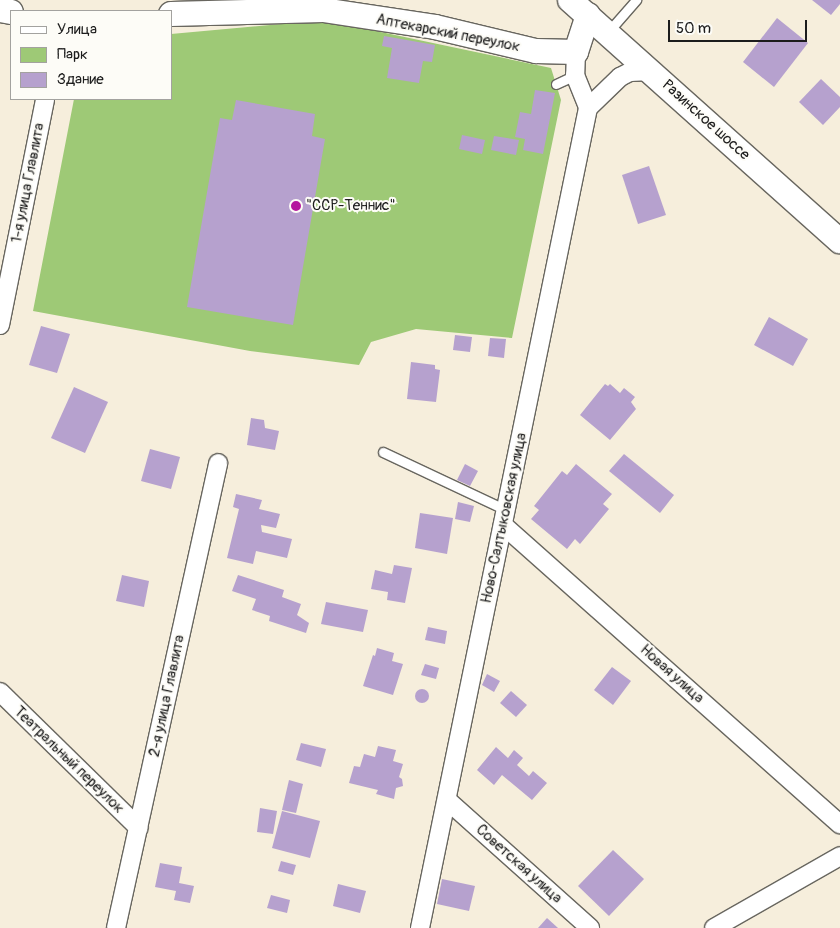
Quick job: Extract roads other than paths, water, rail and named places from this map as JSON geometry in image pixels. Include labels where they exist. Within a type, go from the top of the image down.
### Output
[{"type":"street","name":"Разинское шоссе","points":[[579,7],[840,241]]},
{"type":"street","points":[[579,7],[575,63],[588,108],[620,77],[630,72],[651,71]]},
{"type":"street","name":"Аптекарский переулок","points":[[172,14],[323,10],[435,27],[536,51],[575,63]]},
{"type":"street","name":"1-я улица Главлита","points":[[0,325],[45,100]]},
{"type":"street","name":"Ново-Салтыковская улица","points":[[420,928],[588,108]]},
{"type":"street","name":"2-я улица Главлита","points":[[116,928],[218,463]]},
{"type":"street","name":"Новая улица","points":[[504,517],[840,824]]},
{"type":"street","name":"Театральный переулок","points":[[0,692],[138,828]]},
{"type":"street","name":"Советская улица","points":[[447,800],[590,928]]},
{"type":"street","points":[[714,928],[840,856]]},
{"type":"lane","points":[[608,32],[636,0]]},
{"type":"lane","points":[[556,84],[575,63]]},
{"type":"lane","points":[[383,452],[504,517]]},
{"type":"place","name":"\"ССР-Теннис\"","points":[[296,206]]}]
